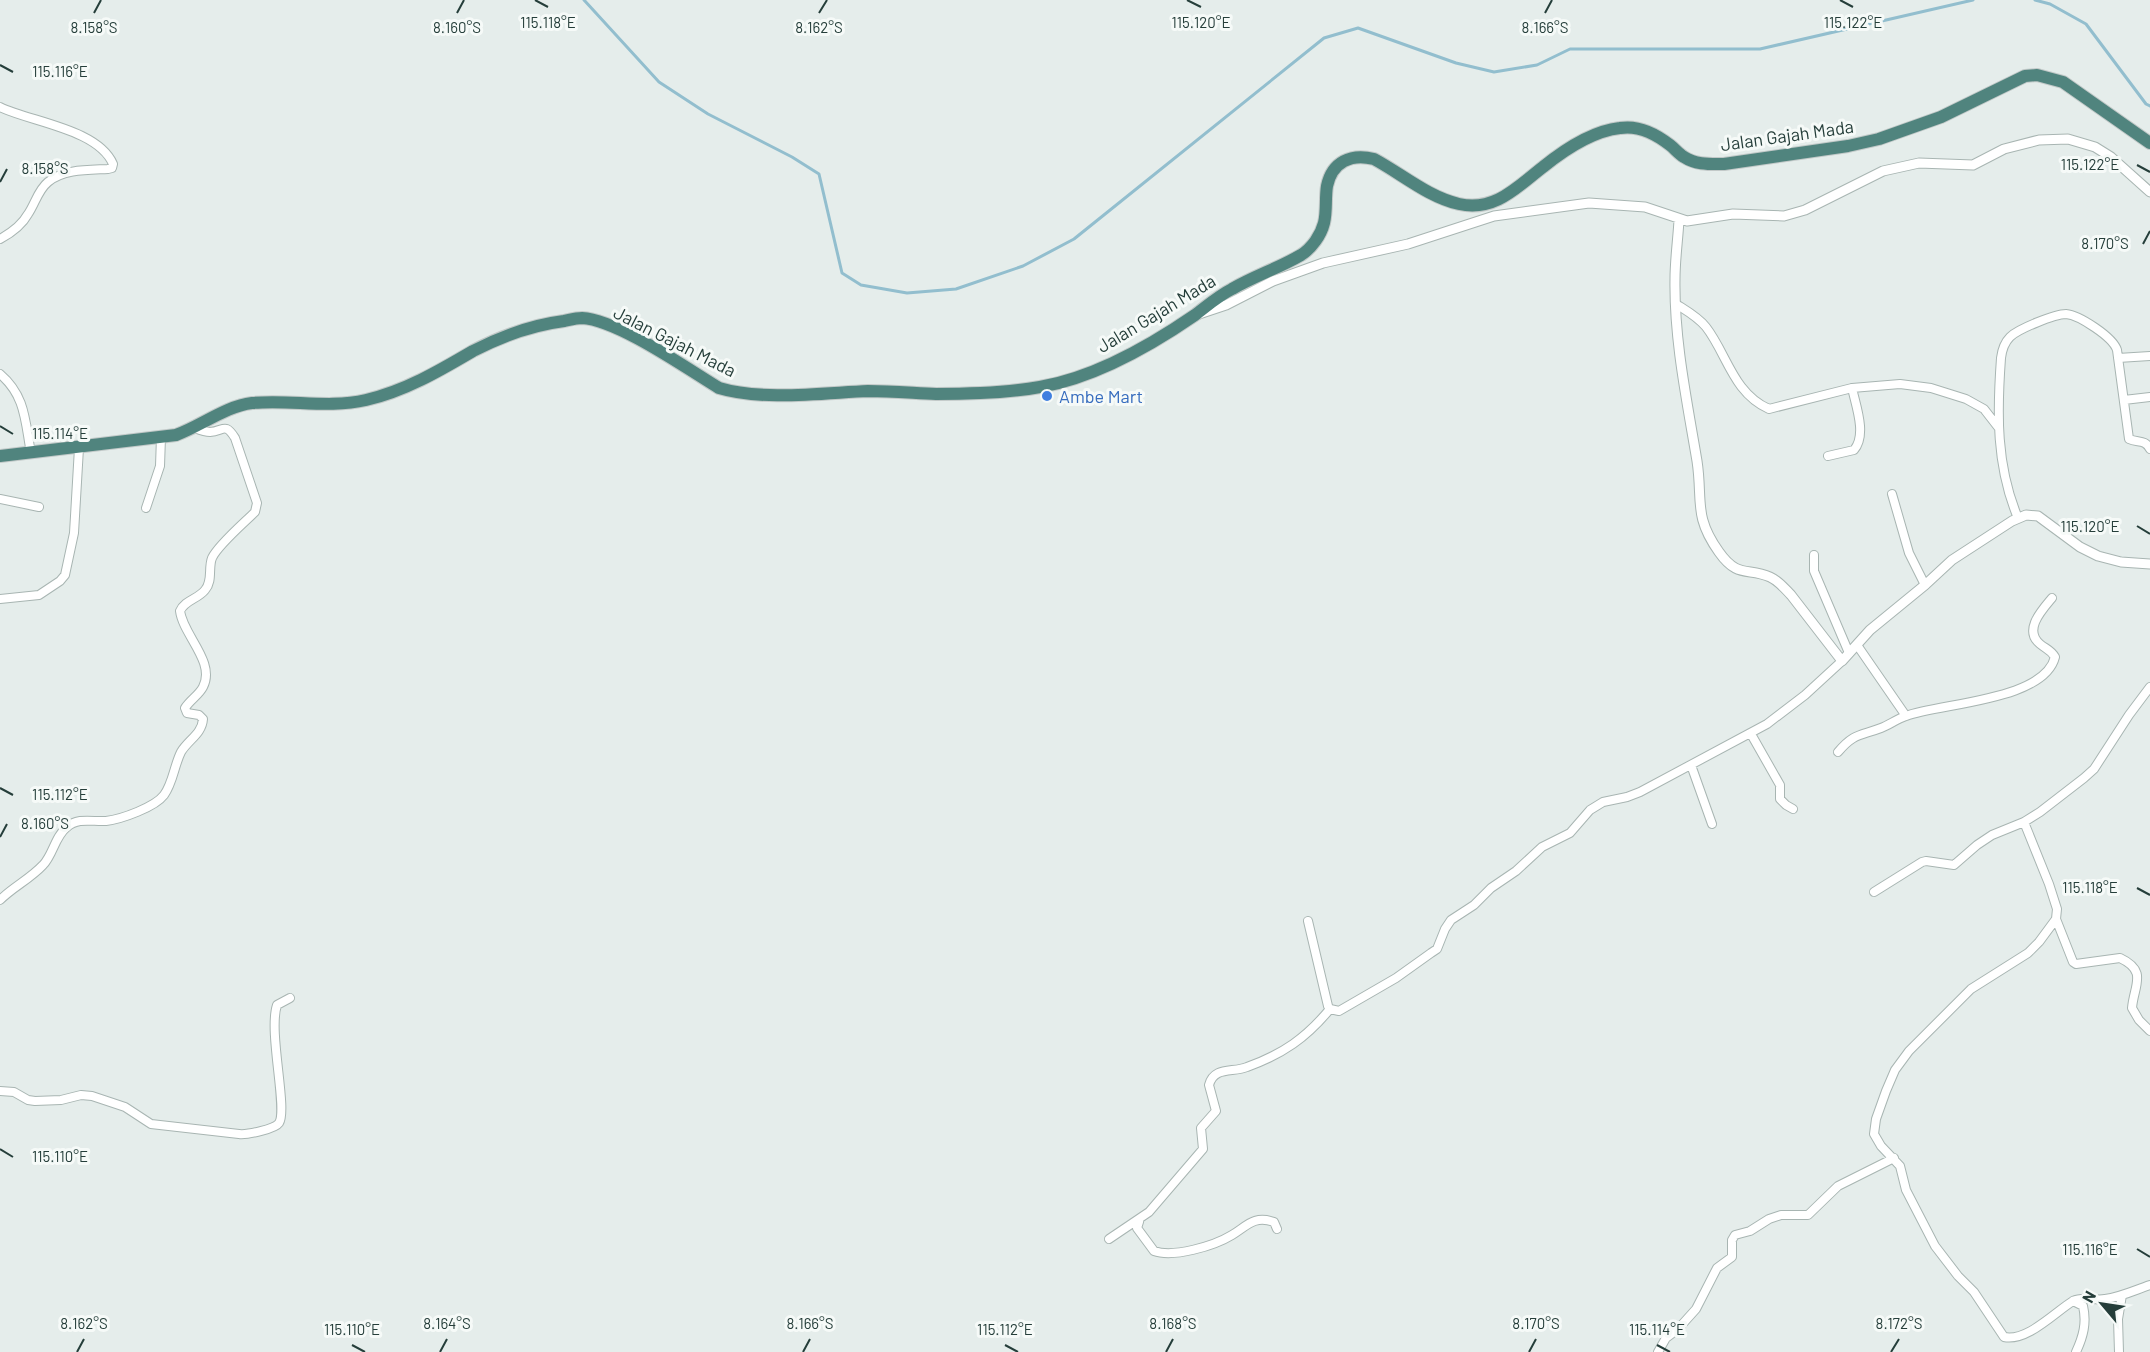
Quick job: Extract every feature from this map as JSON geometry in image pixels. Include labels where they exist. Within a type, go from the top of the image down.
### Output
[{"type":"highway","name":"Jalan Gajah Mada","points":[[0,456],[176,435],[250,403],[338,404],[366,400],[425,379],[496,340],[543,324],[582,318],[602,323],[625,333],[658,350],[719,388],[730,391],[787,394],[892,390],[935,394],[981,393],[1040,387],[1104,367],[1136,351],[1231,289],[1309,249],[1318,238],[1324,224],[1327,186],[1332,174],[1337,165],[1353,157],[1364,156],[1374,159],[1437,196],[1460,204],[1485,205],[1503,199],[1563,152],[1605,131],[1635,128],[1655,135],[1683,157],[1696,162],[1707,165],[1735,162],[1848,146],[1879,139],[1941,117],[2025,76],[2037,75],[2063,81],[2150,143]]},
{"type":"street","points":[[0,107],[65,128],[79,135],[100,149],[113,164],[112,168],[69,172],[48,181],[41,188],[24,220],[12,232],[0,239]]},
{"type":"street","points":[[1194,315],[1226,305],[1273,281],[1323,263],[1408,244],[1494,216],[1555,206],[1602,203],[1645,207],[1686,221],[1733,214],[1774,217],[1793,214],[1883,171],[1919,163],[1973,165],[2004,149],[2046,139],[2078,141],[2095,147],[2111,157],[2150,192]]},
{"type":"street","points":[[1679,220],[1675,280],[1676,304],[1682,373],[1697,464],[1700,513],[1704,527],[1719,552],[1733,567],[1748,573],[1768,576],[1786,590],[1842,661]]},
{"type":"street","points":[[1676,304],[1706,327],[1740,385],[1762,406],[1769,409],[1852,388],[1900,384],[1932,388],[1975,404],[1984,409],[1998,427]]},
{"type":"street","points":[[2018,518],[2006,486],[1998,427],[2001,358],[2003,348],[2013,334],[2054,317],[2068,315],[2091,326],[2114,342],[2129,439],[2142,441],[2150,449]]},
{"type":"street","points":[[2118,358],[2150,356]]},
{"type":"street","points":[[0,374],[13,385],[21,400],[31,453]]},
{"type":"street","points":[[1828,456],[1854,450],[1859,443],[1859,418],[1852,388]]},
{"type":"street","points":[[2124,400],[2150,397]]},
{"type":"street","points":[[0,900],[44,864],[68,826],[78,821],[122,818],[160,799],[169,787],[182,751],[201,729],[203,719],[187,713],[185,708],[202,688],[206,674],[203,661],[185,628],[180,611],[187,603],[204,592],[216,551],[255,512],[257,503],[235,438],[230,430],[224,428],[210,432],[195,428]]},
{"type":"street","points":[[146,508],[160,466],[160,437]]},
{"type":"street","points":[[0,599],[39,595],[60,581],[65,574],[74,533],[79,448]]},
{"type":"street","points":[[1892,494],[1909,553],[1925,585]]},
{"type":"street","points":[[0,499],[39,507]]},
{"type":"street","points":[[1330,1009],[1339,1011],[1354,1003],[1431,954],[1439,944],[1451,920],[1474,905],[1491,888],[1516,871],[1542,847],[1570,834],[1590,810],[1598,805],[1627,797],[1691,765],[1751,734],[1786,710],[1842,661],[1870,630],[1952,560],[2018,518],[2026,515],[2038,516],[2080,547],[2098,556],[2131,564],[2150,564]]},
{"type":"street","points":[[1814,555],[1814,571],[1849,653]]},
{"type":"street","points":[[1838,753],[1853,737],[1884,727],[1906,716],[1995,697],[2021,688],[2039,677],[2047,670],[2055,657],[2037,640],[2034,628],[2039,613],[2052,598]]},
{"type":"street","points":[[1857,645],[1906,716]]},
{"type":"street","points":[[1874,892],[1922,862],[1954,866],[1966,853],[1992,835],[2024,822],[2065,794],[2094,769],[2150,687]]},
{"type":"street","points":[[1751,734],[1780,785],[1780,799],[1793,809]]},
{"type":"street","points":[[1691,765],[1712,824]]},
{"type":"street","points":[[2024,822],[2040,857],[2057,909],[2056,918],[2073,962],[2076,964],[2104,958],[2120,958],[2134,966],[2138,974],[2132,1008],[2139,1020],[2150,1031]]},
{"type":"street","points":[[2056,918],[2028,953],[1971,989],[1926,1032],[1895,1070],[1875,1119],[1874,1134],[1876,1140],[1900,1166],[1906,1190],[1935,1246],[1979,1299],[2004,1337],[2013,1338],[2041,1325],[2073,1301],[2103,1299],[2150,1285]]},
{"type":"street","points":[[1308,921],[1316,963],[1330,1009]]},
{"type":"street","points":[[0,1091],[14,1092],[28,1100],[35,1101],[61,1100],[81,1095],[92,1096],[125,1107],[151,1124],[254,1134],[279,1123],[281,1109],[274,1039],[274,1012],[277,1005],[290,998]]},
{"type":"street","points":[[1109,1239],[1140,1220],[1175,1184],[1189,1163],[1203,1149],[1201,1128],[1216,1111],[1209,1090],[1211,1078],[1220,1071],[1250,1066],[1303,1039],[1330,1009]]},
{"type":"street","points":[[1658,1352],[1666,1338],[1678,1329],[1696,1309],[1717,1268],[1732,1257],[1732,1240],[1735,1235],[1750,1231],[1768,1219],[1781,1215],[1808,1215],[1838,1186],[1894,1158]]},
{"type":"street","points":[[1140,1220],[1136,1227],[1154,1251],[1174,1255],[1231,1236],[1249,1222],[1257,1219],[1274,1222],[1277,1229]]},
{"type":"street","points":[[2119,1352],[2118,1319],[2122,1295]]},
{"type":"street","points":[[2073,1301],[2083,1306],[2086,1316],[2085,1330],[2076,1352]]},
{"type":"waterway","points":[[584,0],[659,82],[708,114],[792,157],[819,174],[842,273],[861,285],[907,293],[956,289],[1023,266],[1074,239],[1324,38],[1358,28],[1456,63],[1494,72],[1537,65],[1570,49],[1760,49],[1973,0]]},
{"type":"waterway","points":[[2035,0],[2050,4],[2086,24],[2146,104],[2150,106]]},
{"type":"place","name":"Ambe Mart","points":[[1047,396]]}]
